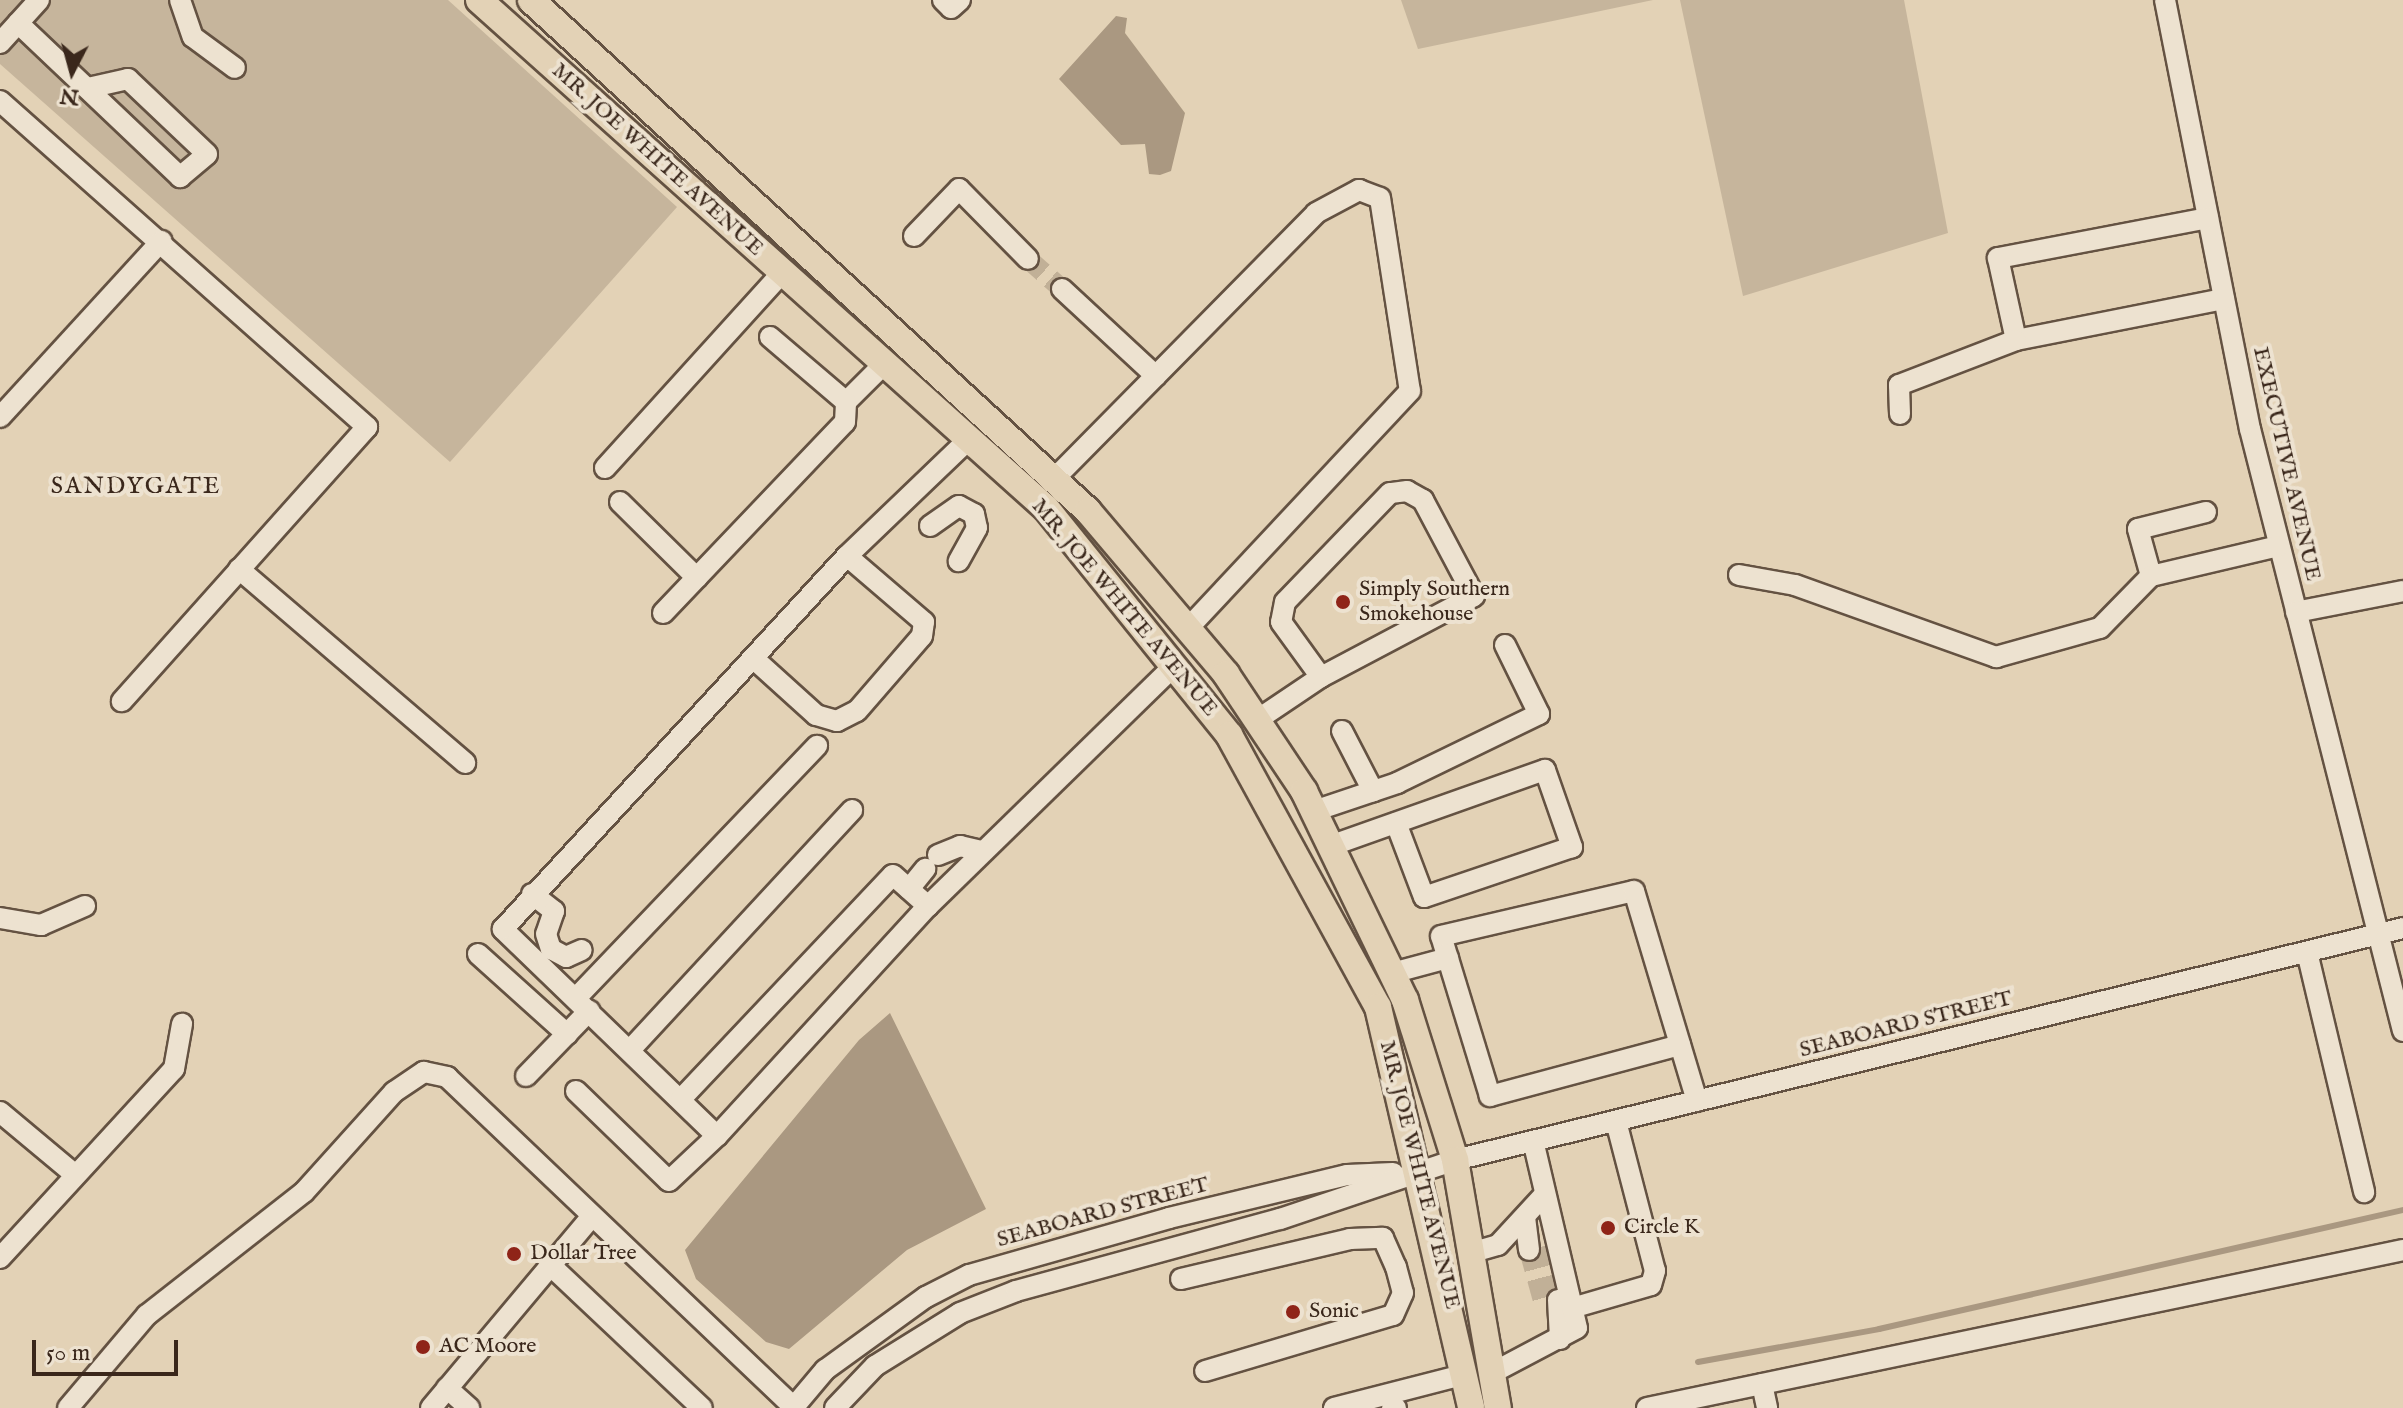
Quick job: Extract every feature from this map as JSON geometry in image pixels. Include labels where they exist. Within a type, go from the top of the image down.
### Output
[{"type":"main road","name":"MR. JOE WHITE AVENUE","points":[[479,0],[1046,508],[1229,735],[1378,1007],[1479,1374],[1498,1408]]},
{"type":"main road","name":"MR. JOE WHITE AVENUE","points":[[531,0],[1054,479],[1188,628],[1257,720],[1314,811],[1392,973],[1455,1160],[1470,1253],[1479,1374],[1471,1408]]},
{"type":"street","points":[[0,43],[39,0]]},
{"type":"street","points":[[180,0],[193,37],[235,68]]},
{"type":"street","points":[[943,0],[951,8],[960,0]]},
{"type":"street","name":"EXECUTIVE AVENUE","points":[[2165,0],[2224,299],[2279,546],[2403,1031]]},
{"type":"street","points":[[18,23],[180,177],[207,154],[128,79],[88,88]]},
{"type":"street","points":[[0,101],[367,427],[122,701]]},
{"type":"street","points":[[914,236],[959,189],[1028,259]]},
{"type":"street","points":[[1054,479],[1316,213],[1359,190],[1380,198],[1410,391],[1188,628]]},
{"type":"street","points":[[2016,340],[1998,258],[2208,218]]},
{"type":"street","points":[[0,417],[161,241]]},
{"type":"street","points":[[605,468],[783,272]]},
{"type":"street","points":[[1062,289],[1156,376]]},
{"type":"street","points":[[1900,414],[1899,385],[2016,340],[2224,299]]},
{"type":"street","points":[[770,337],[846,402]]},
{"type":"street","points":[[663,613],[845,422],[846,402],[884,364]]},
{"type":"street","points":[[717,1136],[503,929],[532,894],[847,556],[969,439]]},
{"type":"street","points":[[1257,720],[1321,677],[1474,596],[1423,500],[1390,493],[1285,602],[1281,622],[1321,677]]},
{"type":"street","points":[[620,502],[697,578]]},
{"type":"street","points":[[930,526],[959,506],[974,514],[977,528],[959,561]]},
{"type":"street","points":[[2151,576],[2138,529],[2206,512]]},
{"type":"street","points":[[1739,575],[1795,585],[1996,657],[2100,628],[2151,576],[2279,546]]},
{"type":"street","points":[[753,658],[816,715],[837,721],[857,711],[922,636],[924,622],[847,556]]},
{"type":"street","points":[[239,569],[465,763]]},
{"type":"street","points":[[2296,612],[2403,591]]},
{"type":"street","points":[[1314,811],[1373,791],[1539,714],[1505,645]]},
{"type":"street","points":[[576,1091],[669,1181],[717,1136],[928,906],[1174,666]]},
{"type":"street","points":[[1342,731],[1373,791]]},
{"type":"street","points":[[526,1076],[567,1034],[583,1004],[817,746]]},
{"type":"street","points":[[1330,846],[1545,770],[1572,847],[1424,897],[1396,823]]},
{"type":"street","points":[[630,1050],[852,810]]},
{"type":"street","points":[[909,889],[932,862],[960,846],[982,851]]},
{"type":"street","points":[[681,1099],[893,875],[928,906]]},
{"type":"street","points":[[1680,1045],[1490,1096],[1441,936],[1634,891],[1697,1101]]},
{"type":"street","points":[[532,894],[554,911],[546,934],[551,949],[566,957],[582,950]]},
{"type":"street","points":[[0,918],[41,925],[85,906]]},
{"type":"street","name":"SEABOARD STREET","points":[[835,1408],[875,1366],[960,1313],[1280,1219],[1455,1160],[2403,928]]},
{"type":"street","points":[[2307,952],[2364,1192]]},
{"type":"street","points":[[478,954],[567,1034]]},
{"type":"street","points":[[1392,973],[1448,958]]},
{"type":"street","points":[[0,1258],[73,1173],[174,1069],[182,1024]]},
{"type":"street","points":[[68,1408],[147,1315],[304,1192],[394,1092],[424,1072],[447,1077],[793,1408]]},
{"type":"street","points":[[0,1112],[73,1173]]},
{"type":"street","points":[[1557,1306],[1651,1285],[1655,1271],[1616,1121]]},
{"type":"street","points":[[1334,1408],[1408,1399],[1479,1374],[1560,1339],[1577,1328],[1557,1306],[1545,1194],[1533,1141]]},
{"type":"street","name":"SEABOARD STREET","points":[[793,1408],[825,1370],[926,1297],[1020,1256],[1347,1175],[1421,1171]]},
{"type":"street","points":[[1470,1253],[1532,1236],[1545,1194]]},
{"type":"street","points":[[431,1408],[591,1217]]},
{"type":"street","points":[[1280,1219],[1289,1254]]},
{"type":"street","points":[[1181,1279],[1289,1254],[1383,1238],[1403,1293],[1393,1315],[1205,1371]]},
{"type":"street","points":[[1647,1408],[2403,1250]]},
{"type":"street","points":[[549,1264],[702,1408]]},
{"type":"street","points":[[1762,1384],[1767,1408]]},
{"type":"street","points":[[447,1388],[469,1408]]},
{"type":"shaded area","points":[[0,0],[448,0],[677,207],[450,462],[0,64]]},
{"type":"shaded area","points":[[1401,0],[1653,0],[1418,49]]},
{"type":"shaded area","points":[[1680,0],[1904,0],[1948,233],[1743,296]]},
{"type":"shaded area","points":[[1116,16],[1127,18],[1125,33],[1185,113],[1171,171],[1160,175],[1149,174],[1145,144],[1121,145],[1059,79]]},
{"type":"shaded area","points":[[890,1013],[986,1209],[907,1250],[789,1349],[766,1342],[696,1279],[685,1250],[859,1040]]},
{"type":"waterway","points":[[1698,1362],[1879,1329],[2403,1210]]},
{"type":"tunnel","points":[[1028,259],[1062,289]]},
{"type":"tunnel","points":[[1544,1246],[1558,1300]]},
{"type":"tunnel","points":[[1529,1250],[1544,1304]]},
{"type":"place","name":"Simply Southern Smokehouse","points":[[1343,602]]},
{"type":"place","name":"Circle K","points":[[1608,1228]]},
{"type":"place","name":"Dollar Tree","points":[[514,1254]]},
{"type":"place","name":"Sonic","points":[[1293,1312]]},
{"type":"place","name":"AC Moore","points":[[423,1347]]},
{"type":"district","name":"SANDYGATE","points":[[136,487]]}]
